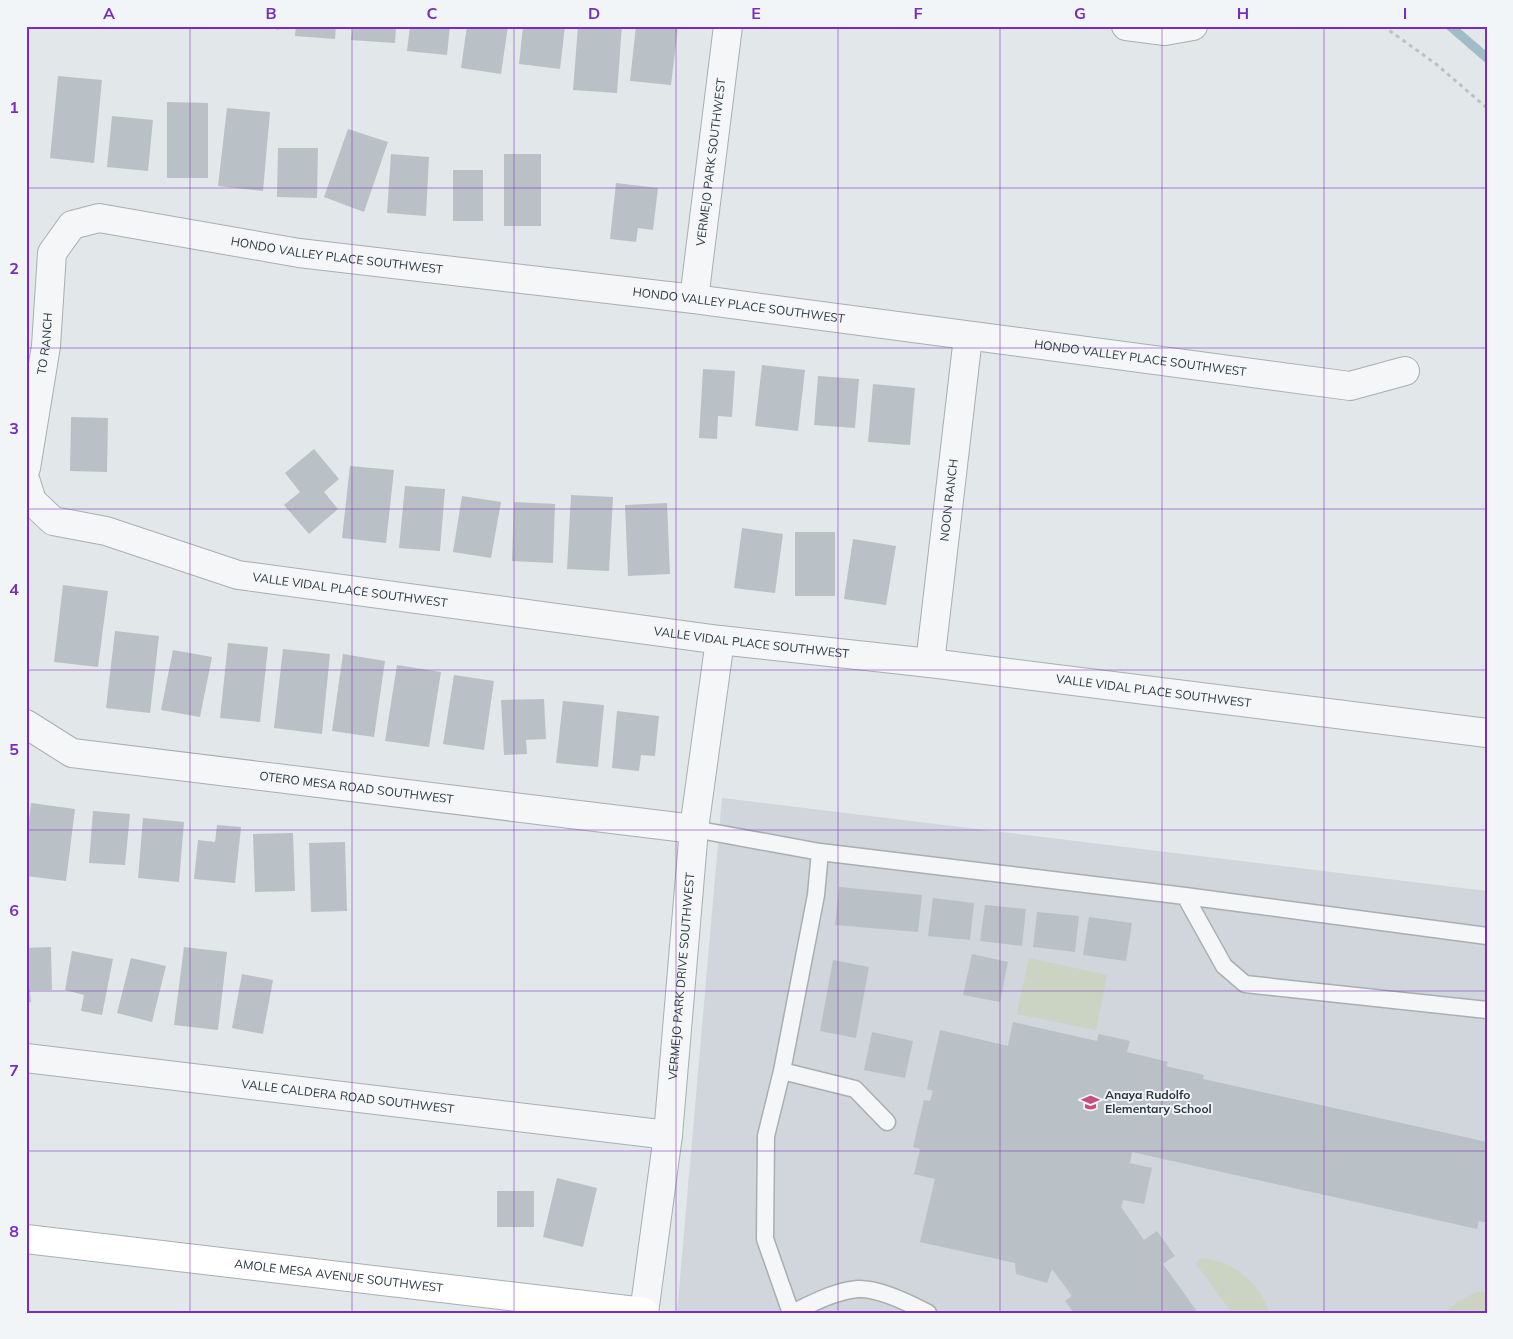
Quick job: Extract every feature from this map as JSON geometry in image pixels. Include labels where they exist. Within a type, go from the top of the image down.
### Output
[{"type":"street","name":"VERMEJO PARK SOUTHWEST","points":[[694,299],[728,26]]},
{"type":"street","points":[[1126,26],[1165,31],[1193,26]]},
{"type":"street","name":"HONDO VALLEY PLACE SOUTHWEST","points":[[72,225],[99,218],[299,253],[694,299],[968,337],[1350,386],[1406,371]]},
{"type":"street","name":"TO RANCH","points":[[26,468],[46,346],[52,253],[72,225]]},
{"type":"street","name":"NOON RANCH","points":[[930,663],[968,337]]},
{"type":"street","name":"VALLE VIDAL PLACE SOUTHWEST","points":[[29,492],[53,521],[106,531],[238,575],[720,640],[930,663],[1487,732]]},
{"type":"street","name":"VERMEJO PARK DRIVE SOUTHWEST","points":[[647,1312],[668,1135],[694,829],[720,640]]},
{"type":"street","name":"OTERO MESA ROAD SOUTHWEST","points":[[26,724],[72,753],[694,829]]},
{"type":"street","name":"VALLE CALDERA ROAD SOUTHWEST","points":[[26,1058],[668,1135]]},
{"type":"street","name":"AMOLE MESA AVENUE SOUTHWEST","points":[[26,1239],[647,1312]]},
{"type":"lane","points":[[694,829],[820,852],[1185,896],[1487,936]]},
{"type":"lane","points":[[820,852],[816,895],[782,1071],[766,1136],[765,1239],[792,1313],[823,1298],[860,1289],[902,1299],[928,1313]]},
{"type":"lane","points":[[1185,896],[1224,966],[1245,984],[1487,1010]]},
{"type":"lane","points":[[782,1071],[855,1090],[887,1122]]},
{"type":"path","points":[[1383,26],[1436,64],[1487,108]]},
{"type":"shaded area","name":"Anaya Rudolfo Elementary School","points":[[722,798],[1487,891],[1487,1313],[677,1313]]},
{"type":"green space","points":[[1029,958],[1107,975],[1096,1030],[1017,1014]]},
{"type":"green space","points":[[1200,1258],[1223,1263],[1243,1275],[1259,1292],[1269,1313],[1232,1313],[1196,1264]]},
{"type":"green space","points":[[1477,1292],[1487,1293],[1487,1313],[1445,1313],[1457,1302]]},
{"type":"building","points":[[263,26],[279,26],[279,30]]},
{"type":"building","points":[[296,26],[336,26],[335,39],[295,36]]},
{"type":"building","points":[[353,26],[396,26],[395,43],[351,40]]},
{"type":"building","points":[[410,26],[450,26],[447,55],[407,51]]},
{"type":"building","points":[[467,26],[508,26],[501,74],[461,68]]},
{"type":"building","points":[[523,26],[565,26],[560,69],[519,64]]},
{"type":"building","points":[[578,26],[622,26],[617,93],[573,90]]},
{"type":"building","points":[[636,26],[678,26],[671,85],[630,81]]},
{"type":"building","points":[[58,76],[102,80],[94,163],[50,158]]},
{"type":"building","points":[[167,102],[208,103],[208,178],[167,178]]},
{"type":"building","points":[[227,108],[270,112],[263,191],[218,186]]},
{"type":"building","points":[[112,116],[153,120],[148,171],[107,167]]},
{"type":"building","points":[[348,129],[388,142],[364,212],[324,197]]},
{"type":"building","points":[[278,148],[318,148],[317,198],[277,197]]},
{"type":"building","points":[[391,154],[429,157],[426,216],[387,213]]},
{"type":"building","points":[[504,154],[541,154],[541,226],[504,226]]},
{"type":"building","points":[[453,170],[483,170],[483,221],[453,221]]},
{"type":"building","points":[[616,183],[658,188],[653,230],[638,228],[636,242],[610,239]]},
{"type":"building","points":[[762,365],[805,370],[798,431],[755,426]]},
{"type":"building","points":[[703,369],[735,371],[732,417],[718,416],[717,439],[699,438]]},
{"type":"building","points":[[818,376],[859,379],[855,428],[814,425]]},
{"type":"building","points":[[873,384],[915,388],[910,445],[868,442]]},
{"type":"building","points":[[71,417],[108,418],[107,472],[70,471]]},
{"type":"building","points":[[314,449],[339,479],[324,492],[338,509],[309,534],[284,505],[300,492],[285,473]]},
{"type":"building","points":[[350,466],[394,470],[386,543],[342,538]]},
{"type":"building","points":[[405,486],[445,489],[440,551],[399,548]]},
{"type":"building","points":[[571,495],[613,497],[609,571],[567,569]]},
{"type":"building","points":[[462,496],[501,502],[491,558],[453,552]]},
{"type":"building","points":[[514,502],[555,504],[553,563],[512,561]]},
{"type":"building","points":[[667,503],[670,574],[628,576],[625,505]]},
{"type":"building","points":[[742,528],[783,534],[775,593],[734,588]]},
{"type":"building","points":[[795,532],[835,532],[835,596],[795,596]]},
{"type":"building","points":[[853,539],[896,546],[886,605],[844,599]]},
{"type":"building","points":[[63,585],[108,591],[98,667],[54,662]]},
{"type":"building","points":[[115,631],[159,636],[150,713],[106,708]]},
{"type":"building","points":[[228,643],[268,647],[260,722],[220,718]]},
{"type":"building","points":[[283,649],[330,654],[322,734],[274,728]]},
{"type":"building","points":[[173,650],[212,657],[200,717],[161,710]]},
{"type":"building","points":[[343,654],[385,661],[374,737],[332,731]]},
{"type":"building","points":[[397,665],[441,672],[429,747],[385,741]]},
{"type":"building","points":[[454,675],[494,681],[484,750],[443,744]]},
{"type":"building","points":[[544,699],[546,739],[526,740],[527,754],[504,755],[501,700]]},
{"type":"building","points":[[563,701],[604,705],[598,767],[556,763]]},
{"type":"building","points":[[617,711],[659,716],[655,756],[641,755],[639,771],[612,768]]},
{"type":"building","points":[[31,803],[75,809],[66,881],[26,876],[26,843]]},
{"type":"building","points":[[93,811],[130,814],[125,865],[89,863]]},
{"type":"building","points":[[143,818],[184,822],[179,882],[138,878]]},
{"type":"building","points":[[217,825],[241,827],[235,883],[194,879],[198,840],[215,842]]},
{"type":"building","points":[[293,833],[295,891],[255,892],[253,834]]},
{"type":"building","points":[[345,842],[347,911],[311,912],[309,843]]},
{"type":"building","points":[[839,887],[922,895],[918,932],[835,925]]},
{"type":"building","points":[[933,898],[974,903],[970,940],[928,936]]},
{"type":"building","points":[[985,905],[1026,909],[1022,946],[980,941]]},
{"type":"building","points":[[1037,912],[1079,916],[1075,952],[1033,947]]},
{"type":"building","points":[[1089,917],[1132,923],[1126,961],[1083,955]]},
{"type":"building","points":[[51,947],[52,990],[30,990],[31,1002],[26,1003],[26,948]]},
{"type":"building","points":[[184,947],[227,952],[218,1030],[174,1025]]},
{"type":"building","points":[[72,951],[113,959],[102,1015],[81,1011],[84,995],[65,990]]},
{"type":"building","points":[[972,954],[1008,962],[1000,1002],[963,995]]},
{"type":"building","points":[[131,958],[166,966],[152,1022],[117,1013]]},
{"type":"building","points":[[833,960],[869,967],[856,1038],[820,1031]]},
{"type":"building","points":[[242,974],[273,980],[263,1034],[232,1028]]},
{"type":"building","points":[[1013,1022],[1097,1041],[1099,1034],[1130,1041],[1127,1052],[1168,1062],[1166,1066],[1204,1075],[1203,1079],[1487,1142],[1487,1223],[1479,1221],[1477,1229],[1132,1152],[1130,1163],[1152,1168],[1144,1204],[1123,1200],[1121,1207],[1144,1240],[1157,1231],[1175,1256],[1163,1264],[1198,1313],[1074,1313],[1065,1301],[1072,1296],[1052,1269],[1047,1283],[1016,1274],[1015,1263],[920,1242],[935,1179],[914,1174],[920,1149],[913,1147],[924,1100],[930,1101],[933,1091],[927,1089],[940,1030],[1008,1046]]},
{"type":"building","points":[[872,1032],[913,1041],[905,1078],[864,1070]]},
{"type":"building","points":[[557,1178],[597,1188],[583,1247],[543,1237]]},
{"type":"building","points":[[497,1191],[534,1191],[534,1227],[497,1227]]},
{"type":"waterway","points":[[1450,26],[1487,58]]},
{"type":"place","name":"Anaya Rudolfo Elementary School","points":[[1091,1102]]}]
